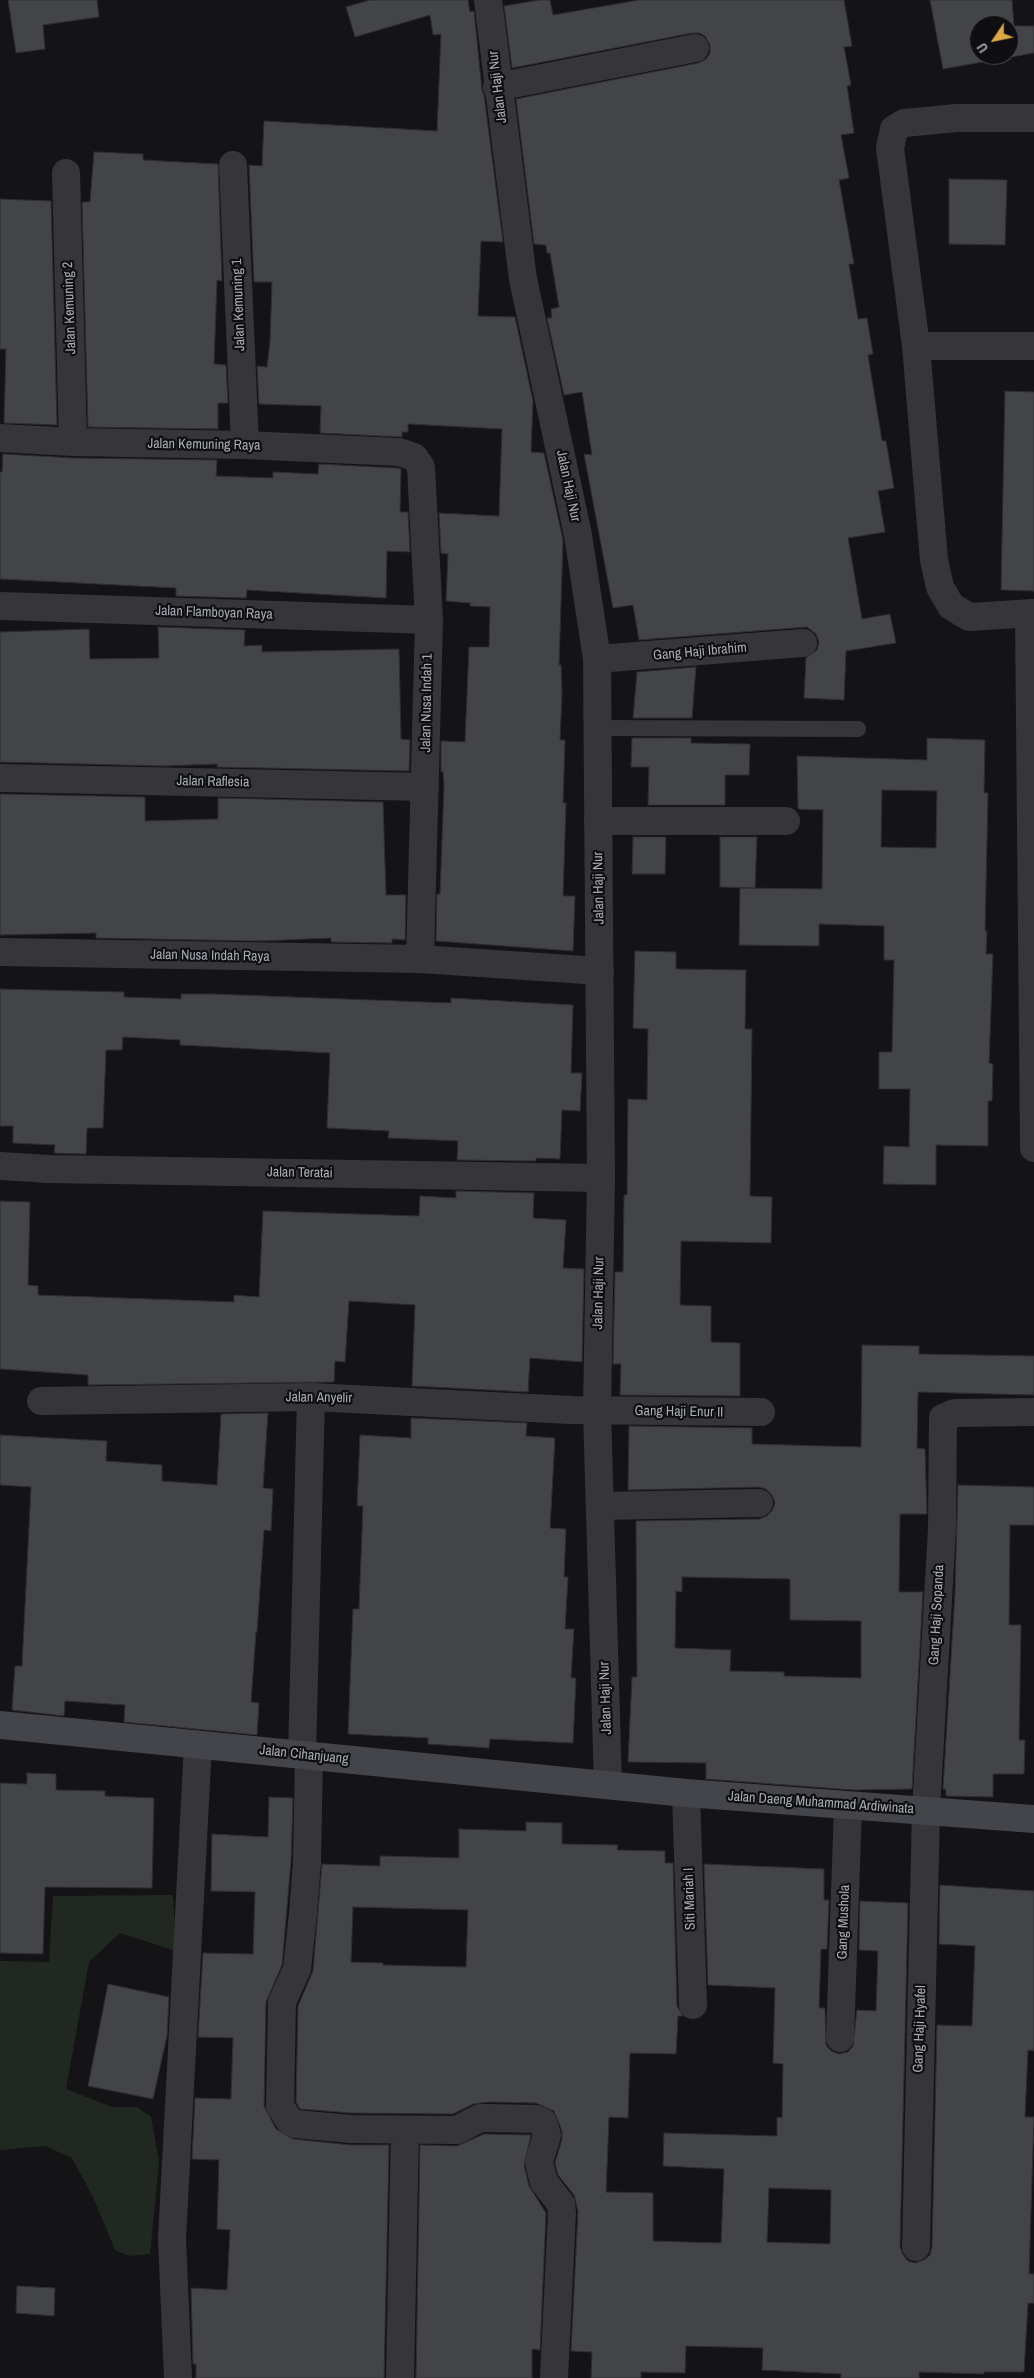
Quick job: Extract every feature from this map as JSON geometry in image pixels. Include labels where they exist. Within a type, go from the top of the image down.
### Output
[{"type":"main road","name":"Jalan Cihanjuang","points":[[0,1725],[608,1785]]},
{"type":"main road","name":"Jalan Daeng Muhammad Ardiwinata","points":[[608,1785],[848,1806],[1034,1819]]},
{"type":"street","name":"Jalan Haji Nur","points":[[488,0],[497,86],[523,280],[578,535],[597,659],[601,1178],[597,1411],[608,1785]]},
{"type":"street","points":[[497,86],[695,48]]},
{"type":"street","points":[[1034,118],[939,120],[904,123],[894,129],[890,148],[916,346],[934,560],[940,587],[951,606],[969,617],[1031,613],[1034,1148]]},
{"type":"street","name":"Jalan Kemuning 1","points":[[233,165],[245,445]]},
{"type":"street","name":"Jalan Kemuning 2","points":[[66,173],[74,442]]},
{"type":"street","points":[[916,346],[1034,346]]},
{"type":"street","name":"Jalan Kemuning Raya","points":[[0,438],[74,442],[245,445],[408,454]]},
{"type":"street","name":"Jalan Nusa Indah 1","points":[[408,454],[414,457],[421,467],[429,620],[420,959]]},
{"type":"street","name":"Jalan Flamboyan Raya","points":[[0,606],[429,620]]},
{"type":"street","name":"Gang Haji Ibrahim","points":[[597,659],[803,643]]},
{"type":"street","name":"Jalan Raflesia","points":[[0,778],[425,787]]},
{"type":"street","points":[[598,821],[786,821]]},
{"type":"street","name":"Jalan Nusa Indah Raya","points":[[0,952],[420,959]]},
{"type":"street","points":[[420,959],[600,971]]},
{"type":"street","name":"Jalan Teratai","points":[[0,1166],[49,1169],[601,1178]]},
{"type":"street","points":[[311,1397],[306,1756],[307,1862],[298,1970],[282,2002],[280,2106],[289,2120],[295,2124],[351,2129],[457,2130],[480,2118],[536,2119],[543,2122],[547,2135],[540,2162],[541,2171],[544,2182],[561,2204],[562,2213],[554,2378]]},
{"type":"street","name":"Jalan Anyelir","points":[[41,1401],[311,1397],[597,1411]]},
{"type":"street","name":"Gang Haji Enur II","points":[[597,1411],[761,1412]]},
{"type":"street","name":"Gang Haji Sopanda","points":[[926,1811],[942,1529],[943,1418],[955,1413],[1034,1412]]},
{"type":"street","points":[[600,1506],[759,1503]]},
{"type":"street","points":[[178,2378],[172,2239],[198,1744]]},
{"type":"street","name":"Siti Mariah I","points":[[686,1792],[693,2004]]},
{"type":"street","name":"Gang Mushola","points":[[840,2038],[848,1806]]},
{"type":"street","name":"Gang Haji Hyafel","points":[[916,2248],[919,2049],[926,1811]]},
{"type":"street","points":[[400,2378],[405,2130]]},
{"type":"lane","points":[[597,728],[858,729]]},
{"type":"shaded area","points":[[173,1895],[176,1951],[120,1933],[89,1962],[66,2089],[112,2107],[137,2107],[151,2117],[159,2162],[150,2254],[129,2256],[115,2250],[93,2197],[72,2158],[45,2146],[0,2150],[0,1961],[49,1962],[53,1896]]},
{"type":"building","points":[[8,0],[97,0],[99,17],[43,25],[45,49],[16,53]]},
{"type":"building","points":[[370,0],[468,0],[470,12],[474,11],[482,90],[503,242],[481,241],[478,316],[515,317],[533,401],[531,452],[544,453],[563,540],[559,665],[561,665],[562,695],[560,740],[565,740],[563,803],[566,803],[563,896],[575,896],[573,951],[436,941],[437,894],[440,894],[444,786],[443,771],[441,772],[441,741],[465,742],[469,647],[489,647],[490,607],[470,606],[470,603],[446,601],[448,554],[441,553],[439,513],[499,516],[502,429],[408,424],[408,432],[402,432],[402,437],[320,433],[321,406],[259,404],[257,366],[267,367],[272,282],[254,282],[249,165],[262,166],[264,121],[437,131],[441,34],[433,35],[430,15],[355,37],[346,7]]},
{"type":"building","points":[[550,0],[553,15],[639,0],[844,0],[852,46],[844,47],[851,85],[847,86],[854,133],[841,135],[849,178],[839,180],[854,264],[849,264],[858,319],[867,318],[873,354],[868,355],[882,441],[886,441],[894,488],[878,491],[885,532],[848,538],[862,619],[890,614],[896,643],[846,651],[844,700],[804,698],[806,658],[817,650],[819,642],[816,634],[807,627],[639,640],[633,605],[613,608],[584,454],[592,455],[582,392],[564,395],[547,318],[552,318],[551,309],[559,307],[550,253],[547,253],[546,245],[534,244],[516,99],[698,63],[706,59],[710,53],[710,45],[706,37],[700,33],[692,33],[512,68],[504,6]]},
{"type":"building","points":[[930,0],[1012,0],[1013,15],[969,15],[969,64],[943,69]]},
{"type":"building","points":[[1019,26],[1034,26],[1034,53],[1019,56]]},
{"type":"building","points":[[94,152],[143,154],[143,160],[218,164],[222,281],[217,280],[214,364],[226,365],[228,403],[218,403],[218,429],[88,427],[82,202],[90,202]]},
{"type":"building","points":[[949,179],[1007,180],[1005,245],[949,244]]},
{"type":"building","points":[[0,199],[51,201],[57,425],[4,423],[6,349],[0,349]]},
{"type":"building","points":[[1005,391],[1034,392],[1034,591],[1001,590]]},
{"type":"building","points":[[3,454],[73,458],[217,460],[216,476],[273,478],[273,472],[318,474],[319,464],[401,469],[400,512],[408,512],[410,552],[387,551],[386,598],[247,590],[246,598],[176,596],[176,588],[0,579],[0,472],[2,472]]},
{"type":"building","points":[[158,627],[245,630],[244,646],[262,645],[262,652],[399,649],[401,739],[410,740],[409,771],[217,767],[217,764],[164,766],[0,762],[0,632],[89,629],[90,659],[159,658]]},
{"type":"building","points":[[696,667],[692,718],[633,718],[637,672]]},
{"type":"building","points":[[632,738],[691,738],[691,743],[750,744],[749,775],[725,775],[725,805],[648,805],[649,767],[631,767]]},
{"type":"building","points":[[927,738],[985,740],[984,793],[988,793],[985,931],[987,931],[986,954],[993,954],[989,1063],[993,1064],[992,1101],[988,1101],[988,1146],[936,1145],[936,1185],[883,1184],[884,1146],[909,1147],[910,1089],[879,1089],[879,1052],[892,1052],[894,960],[884,960],[884,926],[819,924],[819,946],[739,945],[740,888],[822,889],[823,810],[798,809],[797,756],[927,760]],"holes":[[[882,790],[937,791],[936,848],[881,847]]]},
{"type":"building","points":[[0,794],[145,797],[145,821],[218,819],[218,798],[383,802],[386,895],[406,895],[405,940],[392,939],[392,943],[331,942],[331,938],[260,941],[96,938],[96,933],[0,935]]},
{"type":"building","points":[[633,837],[666,837],[665,874],[632,874]]},
{"type":"building","points":[[720,837],[757,837],[755,888],[720,887]]},
{"type":"building","points":[[635,951],[676,952],[676,969],[746,970],[745,1029],[752,1029],[750,1196],[772,1197],[771,1243],[681,1241],[680,1305],[711,1306],[711,1342],[740,1343],[740,1396],[620,1395],[621,1364],[613,1364],[615,1272],[623,1272],[624,1195],[627,1195],[628,1099],[647,1100],[648,1029],[633,1028]]},
{"type":"building","points":[[0,989],[124,992],[124,997],[181,999],[181,994],[213,994],[451,1003],[451,998],[573,1005],[571,1073],[582,1073],[580,1111],[562,1110],[560,1159],[536,1158],[536,1161],[457,1160],[458,1141],[388,1138],[389,1131],[327,1128],[330,1053],[180,1045],[180,1040],[123,1037],[122,1050],[106,1050],[103,1128],[87,1128],[86,1154],[54,1153],[55,1145],[13,1143],[13,1126],[0,1126]]},
{"type":"building","points":[[456,1191],[534,1193],[533,1218],[566,1220],[563,1268],[584,1269],[582,1362],[530,1358],[528,1392],[412,1386],[415,1305],[349,1301],[345,1362],[335,1361],[334,1382],[88,1385],[88,1375],[0,1369],[0,1201],[30,1202],[28,1285],[38,1286],[38,1295],[234,1302],[234,1295],[259,1297],[263,1211],[419,1216],[420,1196],[456,1198]]},
{"type":"building","points":[[862,1345],[919,1346],[919,1354],[1034,1356],[1034,1395],[918,1392],[917,1448],[925,1449],[927,1514],[900,1514],[899,1592],[923,1592],[912,1789],[854,1790],[706,1779],[706,1763],[628,1762],[632,1677],[637,1677],[636,1521],[759,1519],[767,1516],[772,1511],[775,1503],[772,1495],[766,1489],[759,1487],[628,1490],[629,1426],[752,1428],[752,1444],[861,1447]],"holes":[[[682,1577],[790,1579],[790,1620],[861,1621],[861,1678],[784,1676],[784,1672],[730,1671],[731,1650],[675,1648],[676,1591],[682,1592]]]},
{"type":"building","points":[[268,1413],[263,1488],[273,1489],[271,1531],[264,1530],[251,1702],[259,1703],[257,1735],[124,1722],[125,1705],[65,1701],[64,1716],[12,1710],[15,1666],[22,1666],[31,1487],[0,1485],[0,1435],[107,1441],[106,1461],[162,1465],[162,1481],[217,1485],[221,1414]]},
{"type":"building","points":[[411,1418],[527,1423],[526,1436],[555,1438],[550,1528],[566,1529],[564,1577],[568,1577],[565,1629],[574,1629],[571,1678],[576,1678],[573,1743],[490,1739],[489,1748],[428,1744],[428,1738],[348,1734],[353,1609],[359,1609],[363,1506],[357,1506],[360,1435],[411,1438]]},
{"type":"building","points":[[958,1485],[1034,1487],[1034,1525],[1010,1525],[1009,1625],[1021,1625],[1019,1740],[1025,1740],[1024,1774],[993,1774],[993,1797],[946,1796],[946,1789],[943,1789],[955,1593]]},
{"type":"building","points":[[27,1773],[56,1774],[56,1790],[105,1791],[105,1796],[154,1798],[152,1888],[45,1887],[43,1954],[0,1953],[0,1783],[27,1784]]},
{"type":"building","points":[[269,1797],[293,1798],[291,1861],[282,1965],[266,2002],[264,2106],[276,2129],[293,2139],[350,2145],[389,2145],[384,2378],[196,2378],[196,2364],[193,2364],[191,2288],[227,2290],[230,2230],[217,2229],[219,2160],[192,2159],[195,2098],[231,2099],[233,2038],[198,2037],[203,1953],[253,1954],[255,1892],[211,1891],[212,1834],[268,1837]]},
{"type":"building","points":[[526,1822],[562,1823],[562,1844],[618,1845],[617,1850],[665,1851],[665,1863],[673,1863],[677,2006],[683,2016],[678,2016],[676,2054],[630,2053],[628,2118],[609,2117],[606,2192],[653,2193],[653,2241],[721,2243],[724,2169],[663,2166],[664,2133],[777,2136],[777,2117],[782,2118],[783,2064],[773,2063],[775,1988],[708,1985],[704,1864],[824,1869],[824,1900],[829,1900],[827,1949],[821,1949],[819,2008],[825,2008],[826,2045],[831,2051],[839,2054],[848,2052],[853,2046],[857,2010],[876,2011],[878,1951],[859,1950],[860,1901],[908,1903],[900,2247],[908,2261],[915,2263],[924,2260],[930,2255],[932,2247],[937,2025],[972,2026],[975,1946],[939,1944],[940,1885],[1034,1891],[1034,2051],[1028,2050],[1025,2117],[1034,2117],[1029,2274],[1034,2274],[1034,2303],[1028,2303],[1024,2372],[984,2372],[984,2374],[919,2372],[919,2378],[841,2378],[841,2374],[762,2370],[763,2348],[686,2346],[685,2373],[641,2372],[641,2378],[591,2378],[592,2352],[571,2351],[578,2211],[574,2195],[558,2175],[555,2163],[562,2139],[562,2131],[554,2111],[536,2103],[489,2102],[473,2104],[453,2114],[352,2113],[300,2109],[296,2102],[298,2006],[313,1971],[322,1864],[380,1866],[380,1856],[459,1858],[459,1829],[526,1831]],"holes":[[[353,1907],[468,1910],[466,1967],[383,1965],[383,1963],[351,1962]],[[769,2188],[831,2190],[830,2244],[767,2242]]]},
{"type":"building","points":[[108,1984],[169,1997],[167,2036],[153,2099],[88,2086]]},
{"type":"building","points":[[484,2134],[531,2135],[524,2165],[529,2186],[546,2213],[540,2350],[532,2349],[532,2378],[416,2378],[420,2145],[457,2146]]},
{"type":"building","points":[[17,2286],[55,2288],[54,2316],[16,2313]]}]
